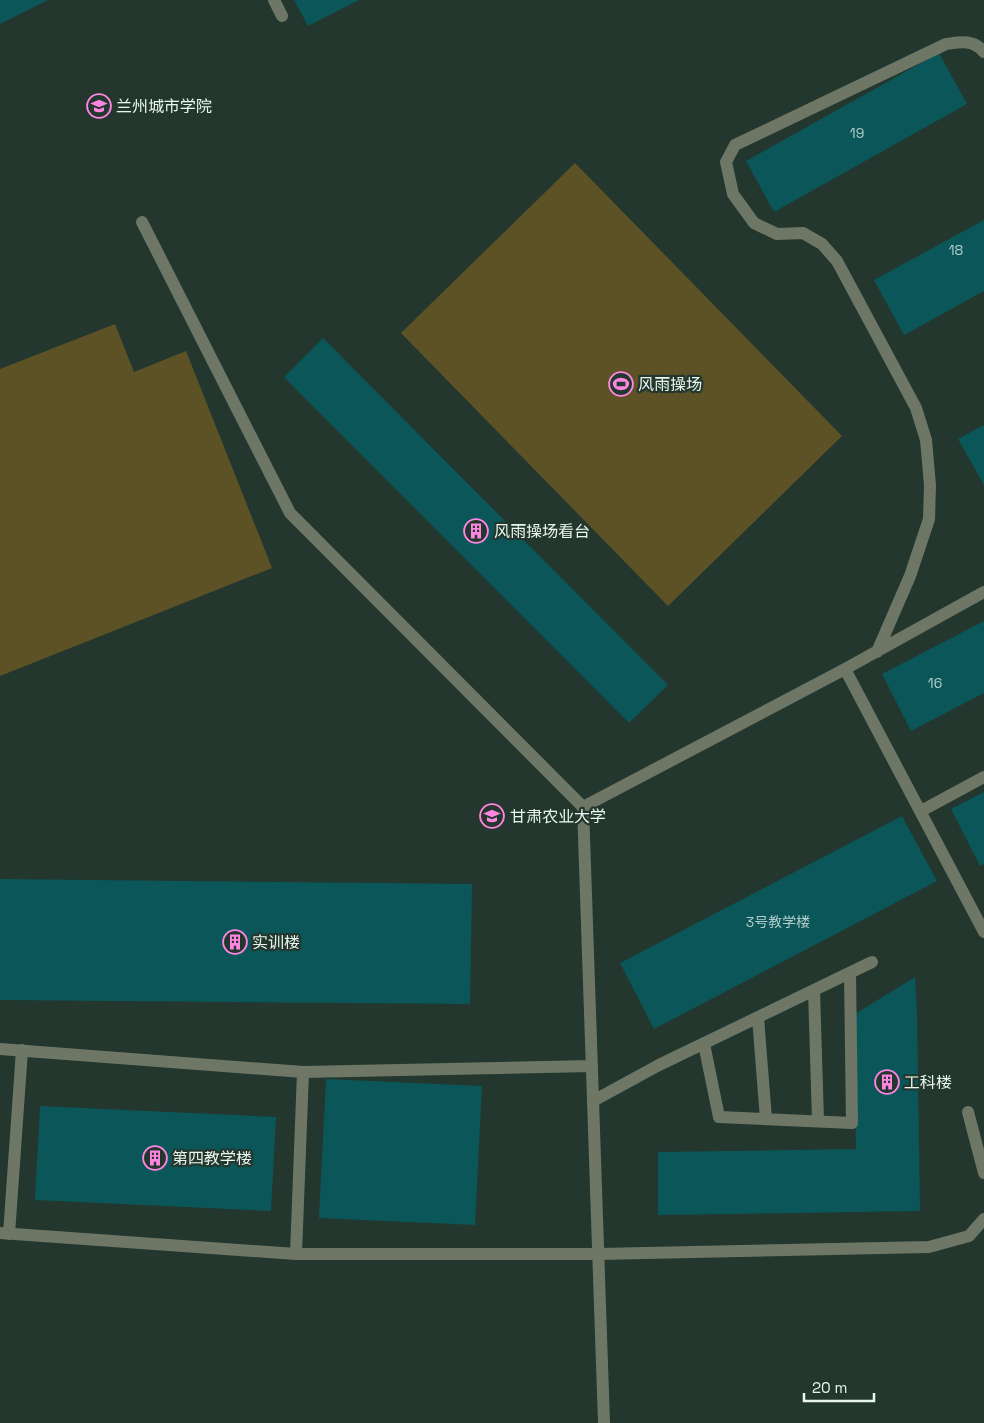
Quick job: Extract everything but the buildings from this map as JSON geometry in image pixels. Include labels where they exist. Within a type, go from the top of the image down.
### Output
[{"type":"lane","points":[[274,0],[282,16]]},
{"type":"lane","points":[[877,652],[910,576],[929,519],[930,486],[926,440],[916,408],[837,260],[822,244],[803,233],[777,234],[754,223],[734,194],[726,162],[735,145],[946,44],[966,41],[981,48],[984,52]]},
{"type":"lane","points":[[142,222],[290,513],[584,807],[604,1423]]},
{"type":"lane","points":[[584,807],[877,652],[984,592]]},
{"type":"lane","points":[[845,669],[984,932]]},
{"type":"lane","points":[[921,811],[984,777]]},
{"type":"lane","points":[[593,1101],[659,1065],[872,962]]},
{"type":"lane","points":[[704,1044],[719,1117],[852,1123],[850,973]]},
{"type":"lane","points":[[814,990],[818,1122]]},
{"type":"lane","points":[[758,1018],[766,1119]]},
{"type":"lane","points":[[0,1049],[303,1072],[592,1066]]},
{"type":"lane","points":[[22,1050],[5,1233],[296,1254],[599,1254],[929,1247],[969,1236],[984,1218]]},
{"type":"lane","points":[[296,1254],[303,1072]]},
{"type":"lane","points":[[968,1112],[984,1173]]},
{"type":"shaded area","name":"风雨操场","points":[[575,163],[842,436],[668,606],[401,333]]},
{"type":"shaded area","points":[[115,324],[134,372],[186,351],[272,568],[0,676],[0,369]]},
{"type":"place","name":"兰州城市学院","points":[[99,106]]},
{"type":"place","name":"风雨操场","points":[[621,384]]},
{"type":"place","name":"风雨操场看台","points":[[476,531]]},
{"type":"place","name":"甘肃农业大学","points":[[492,816]]},
{"type":"place","name":"实训楼","points":[[235,942]]},
{"type":"place","name":"工科楼","points":[[887,1082]]},
{"type":"place","name":"第四教学楼","points":[[155,1158]]}]
